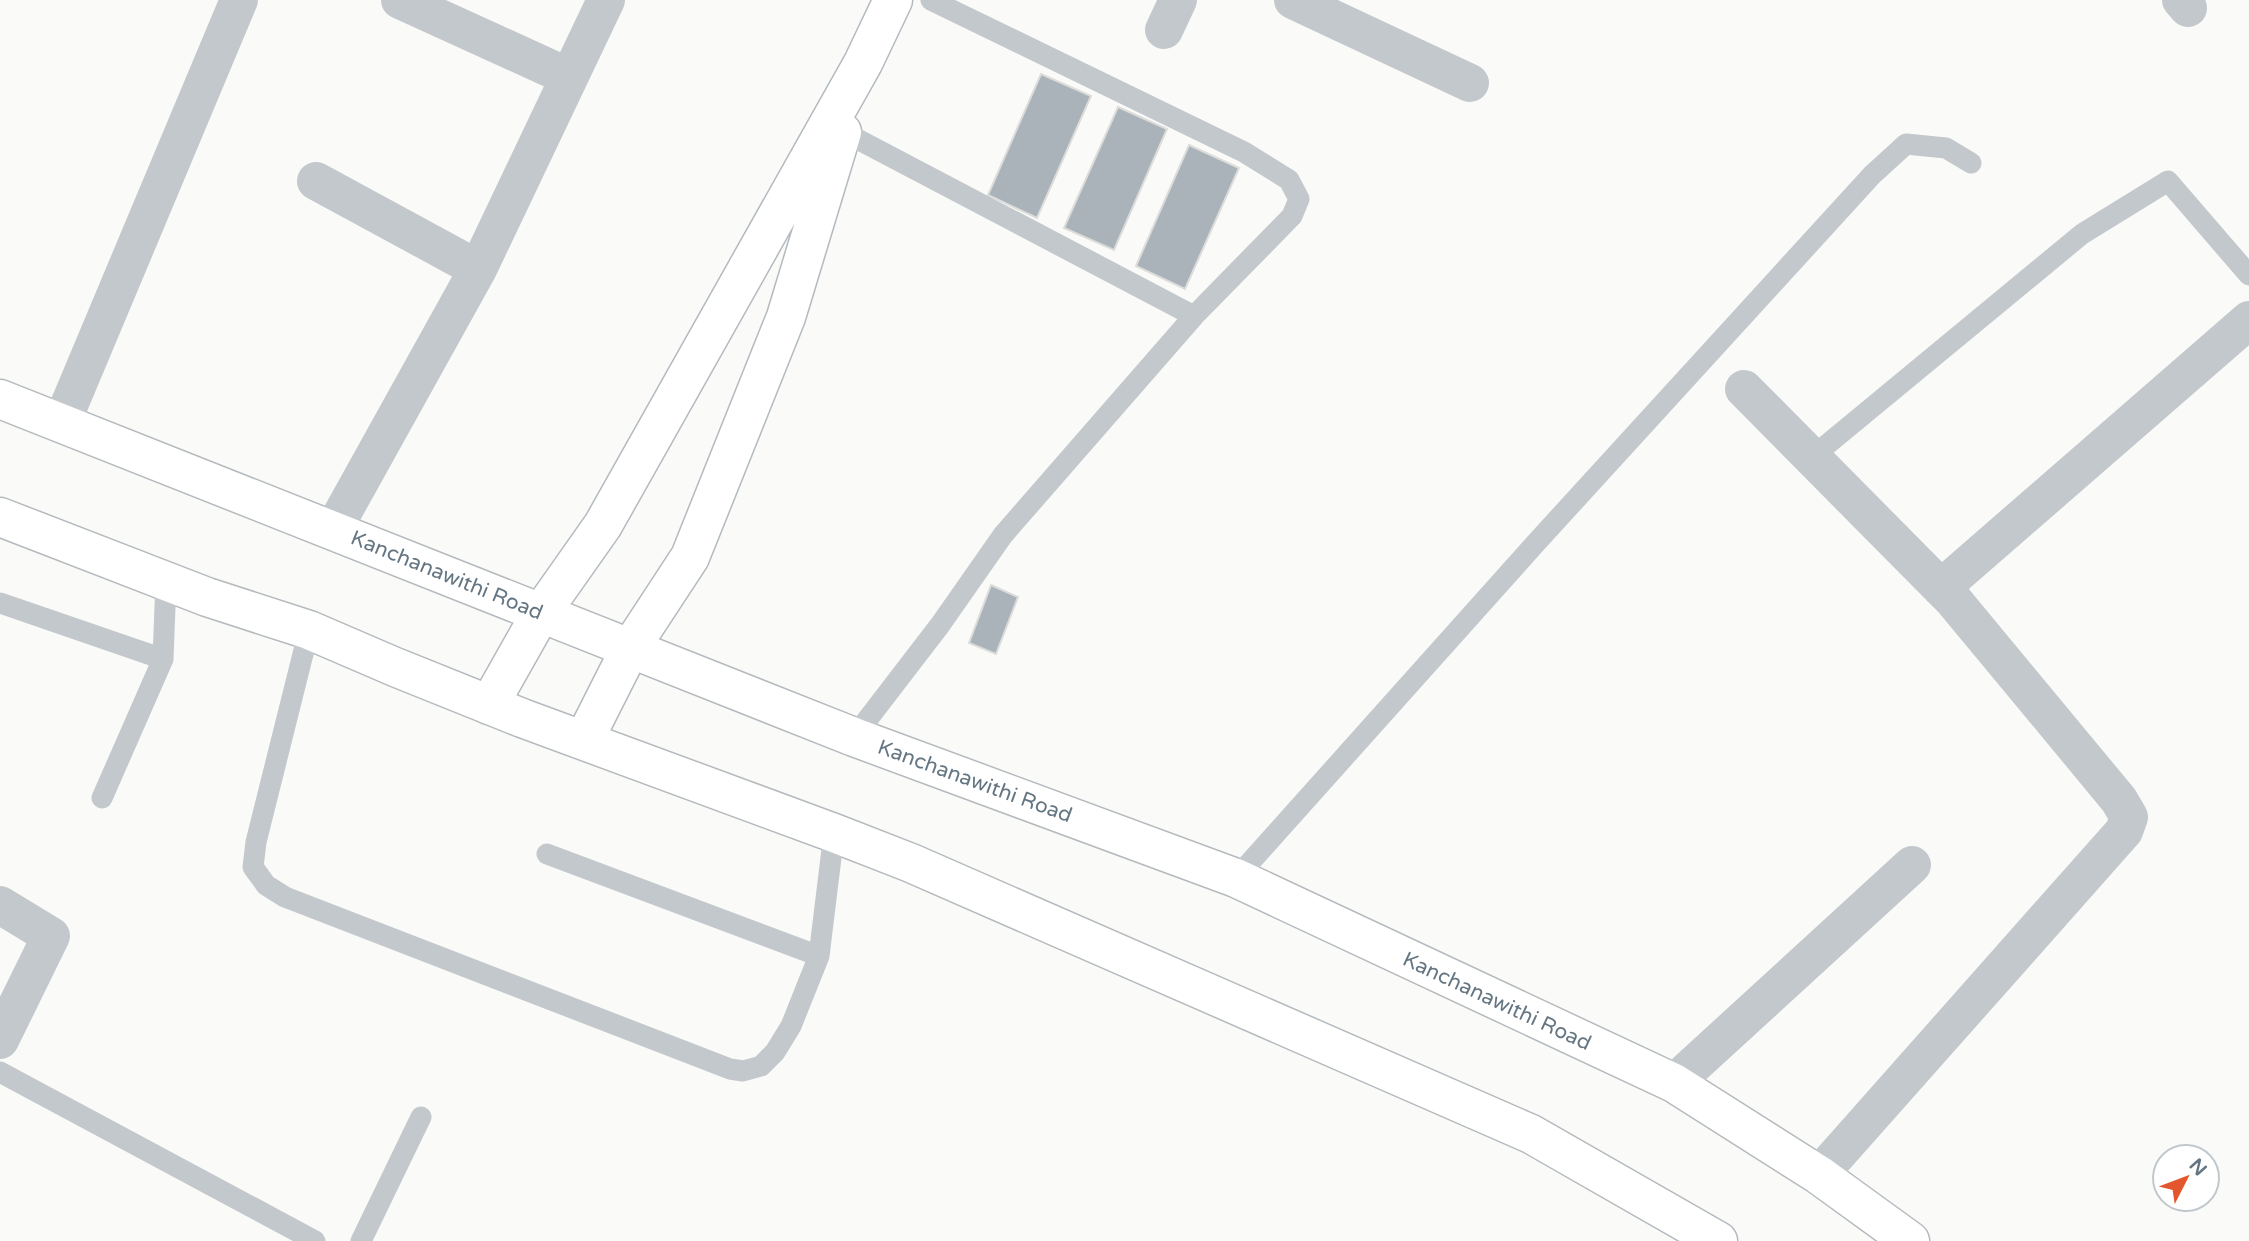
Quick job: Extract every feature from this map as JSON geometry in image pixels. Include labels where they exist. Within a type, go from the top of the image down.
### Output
[{"type":"main road","points":[[489,705],[541,613],[603,524],[863,63],[893,0]]},
{"type":"main road","points":[[584,740],[631,648],[690,557],[786,317],[863,63]]},
{"type":"main road","name":"Kanchanawithi Road","points":[[0,400],[62,422],[854,737],[1236,878],[1674,1083],[1819,1175],[1910,1241]]},
{"type":"main road","points":[[0,517],[207,597],[309,630],[489,705],[924,869],[1531,1134],[1718,1241]]},
{"type":"street","points":[[62,422],[239,0]]},
{"type":"street","points":[[400,0],[569,77]]},
{"type":"street","points":[[333,530],[478,269],[606,0]]},
{"type":"street","points":[[1293,0],[1470,83]]},
{"type":"street","points":[[316,181],[478,269]]},
{"type":"street","points":[[1941,588],[2249,320]]},
{"type":"street","points":[[1744,389],[1941,588],[2119,800],[2129,817],[2124,831],[1819,1175]]},
{"type":"street","points":[[1674,1083],[1912,865]]},
{"type":"street","points":[[0,905],[51,936],[0,1040]]},
{"type":"lane","points":[[854,737],[940,625],[1003,535],[1194,316],[1292,216],[1299,199],[1289,180],[1244,152],[931,0]]},
{"type":"lane","points":[[842,131],[1194,316]]},
{"type":"lane","points":[[1236,878],[1534,545],[1872,175],[1906,144],[1946,148],[1970,163]]},
{"type":"lane","points":[[1812,457],[2082,234],[2168,181],[2249,275]]},
{"type":"lane","points":[[102,798],[163,659],[166,581]]},
{"type":"lane","points":[[0,603],[163,659]]},
{"type":"lane","points":[[309,630],[256,842],[253,867],[266,885],[285,897],[730,1069],[743,1071],[761,1066],[775,1052],[791,1026],[819,956],[834,833]]},
{"type":"lane","points":[[547,854],[819,956]]},
{"type":"lane","points":[[0,1072],[314,1241]]},
{"type":"lane","points":[[361,1241],[421,1117]]},
{"type":"building","points":[[1041,74],[1091,96],[1037,218],[988,195]]},
{"type":"building","points":[[1118,107],[1167,129],[1114,250],[1064,228]]},
{"type":"building","points":[[1189,145],[1239,168],[1185,289],[1136,266]]},
{"type":"building","points":[[991,585],[1018,597],[996,654],[969,643]]}]
